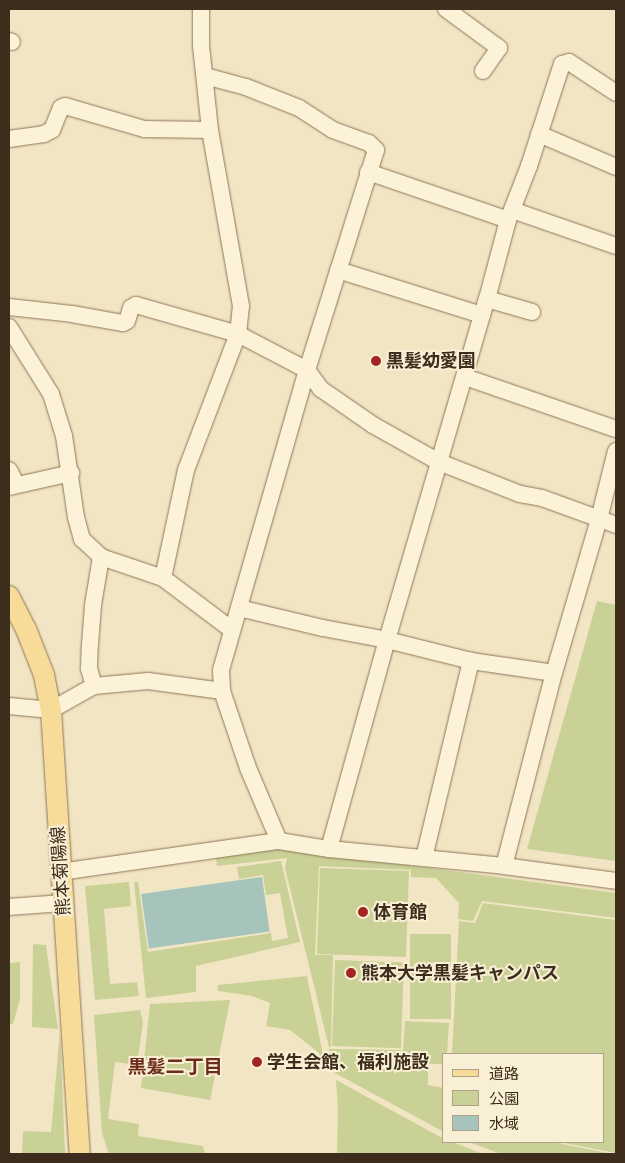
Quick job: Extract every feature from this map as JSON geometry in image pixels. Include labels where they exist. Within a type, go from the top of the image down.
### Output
[{"type":"main road","name":"熊本菊陽線","points":[[9,596],[26,629],[44,675],[51,710],[60,872],[80,1154]]},
{"type":"street","points":[[163,578],[186,470],[238,334],[241,306],[210,130],[201,9]]},
{"type":"street","points":[[446,9],[499,48],[483,72]]},
{"type":"street","points":[[329,849],[387,640],[510,215],[562,64],[568,62],[616,93]]},
{"type":"street","points":[[205,76],[246,87],[299,108],[333,130],[369,142],[376,150],[307,370],[222,670],[222,692],[248,768],[279,841]]},
{"type":"street","points":[[9,139],[44,134],[52,130],[61,108],[65,106],[144,129],[210,130]]},
{"type":"street","points":[[539,134],[616,167]]},
{"type":"street","points":[[368,172],[616,246]]},
{"type":"street","points":[[338,270],[482,315]]},
{"type":"street","points":[[487,299],[532,312]]},
{"type":"street","points":[[9,307],[124,323],[127,321],[131,308],[136,305],[238,334],[307,370],[321,390],[439,462],[520,494],[542,498],[616,525]]},
{"type":"street","points":[[9,327],[52,394],[64,436],[76,517],[82,539],[101,557],[163,578],[232,630]]},
{"type":"street","points":[[464,377],[616,429]]},
{"type":"street","points":[[504,866],[554,673],[599,519],[616,451]]},
{"type":"street","points":[[11,480],[71,474]]},
{"type":"street","points":[[94,686],[89,668],[90,645],[93,605],[101,557]]},
{"type":"street","points":[[239,608],[323,628],[387,640],[471,661],[554,673]]},
{"type":"street","points":[[424,858],[471,661]]},
{"type":"street","points":[[9,706],[51,710],[94,686],[148,681],[222,692]]},
{"type":"street","points":[[60,872],[279,841],[329,849],[504,866],[616,881]]},
{"type":"street","points":[[9,907],[63,903]]},
{"type":"green space","points":[[597,601],[616,605],[616,861],[527,849]]},
{"type":"green space","points":[[280,848],[616,893],[616,918],[482,901],[473,921],[458,919],[459,903],[436,878],[411,877],[411,870],[319,866],[315,955],[333,955],[331,1047],[329,1047],[285,868],[287,858],[217,866],[216,857]]},
{"type":"green space","points":[[281,861],[300,942],[196,966],[196,992],[146,998],[134,882],[138,882],[148,952],[271,933],[272,941],[288,938],[280,893],[266,895],[263,875],[239,879],[237,867]]},
{"type":"green space","name":"体育館","points":[[320,868],[409,871],[406,957],[317,954]]},
{"type":"green space","points":[[129,882],[131,906],[104,909],[110,984],[137,982],[139,996],[95,1000],[85,886]]},
{"type":"green space","points":[[483,903],[616,920],[616,1153],[564,1143],[605,1143],[605,1053],[452,1053],[459,921],[475,923]]},
{"type":"green space","name":"体育館","points":[[410,934],[451,934],[451,1019],[410,1019]]},
{"type":"green space","points":[[33,944],[46,945],[58,1029],[32,1027]]},
{"type":"green space","name":"体育館","points":[[335,960],[404,962],[401,1048],[332,1046]]},
{"type":"green space","points":[[20,962],[20,999],[13,1024],[9,1024],[9,963]]},
{"type":"green space","points":[[307,976],[327,1074],[319,1053],[290,1030],[266,1026],[270,1003],[252,996],[218,991],[218,985]]},
{"type":"green space","points":[[230,1000],[210,1100],[141,1088],[150,1004]]},
{"type":"green space","points":[[140,1010],[143,1022],[137,1065],[115,1062],[108,1119],[139,1124],[138,1136],[203,1146],[205,1154],[109,1154],[102,1133],[94,1015]]},
{"type":"green space","points":[[405,1021],[449,1023],[447,1053],[442,1053],[442,1064],[428,1064],[428,1085],[442,1088],[442,1131],[335,1073],[329,1049],[403,1050]]},
{"type":"green space","points":[[60,1032],[65,1154],[22,1154],[23,1131],[51,1132]]},
{"type":"green space","points":[[336,1080],[442,1138],[442,1143],[455,1143],[483,1154],[337,1154],[338,1108]]},
{"type":"green space","points":[[472,1143],[557,1143],[613,1154],[501,1154]]},
{"type":"water","points":[[262,877],[270,931],[149,948],[141,894]]},
{"type":"place","name":"黒髪幼愛園","points":[[376,361]]},
{"type":"place","name":"体育館","points":[[363,912]]},
{"type":"place","name":"熊本大学黒髪キャンパス","points":[[351,973]]},
{"type":"place","name":"学生会館、福利施設","points":[[257,1062]]},
{"type":"district","name":"黒髪二丁目","points":[[175,1067]]}]
